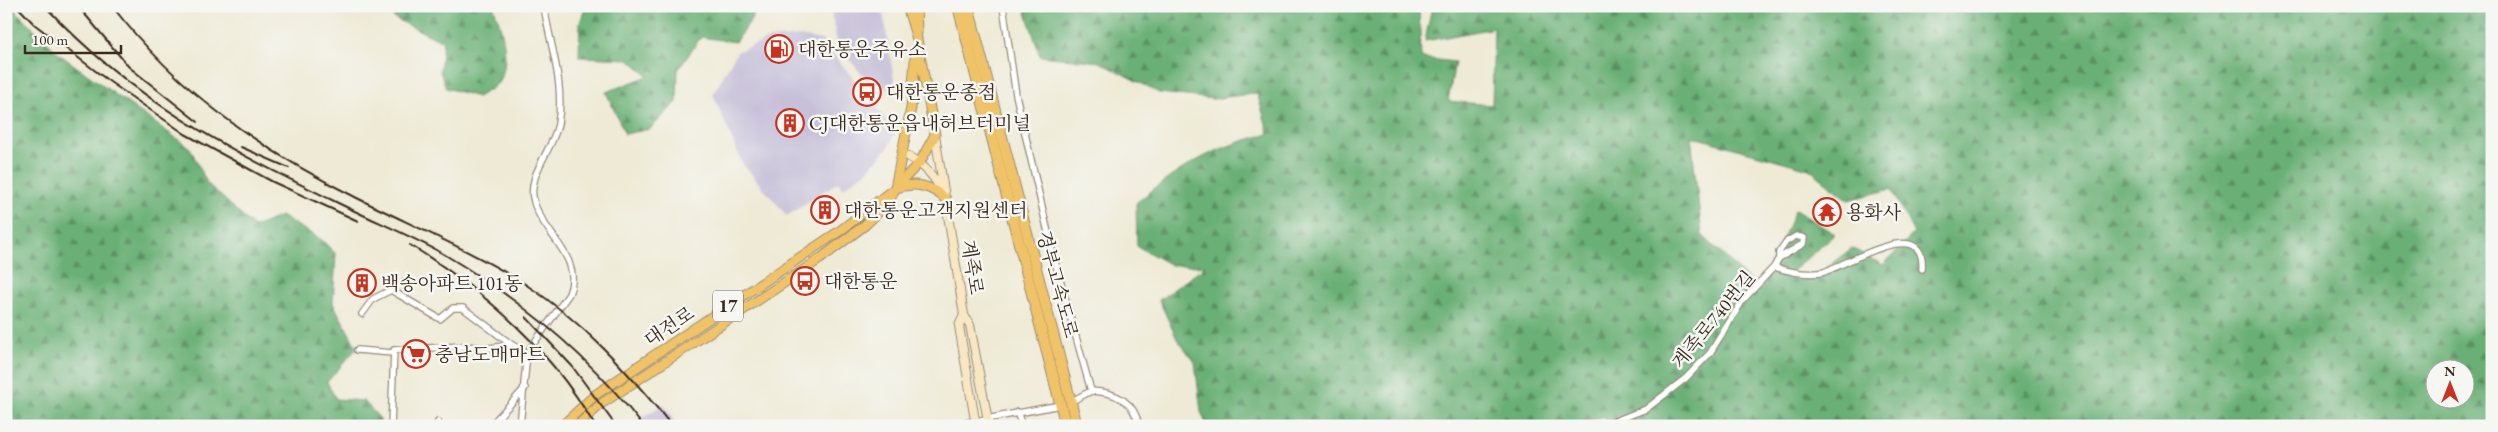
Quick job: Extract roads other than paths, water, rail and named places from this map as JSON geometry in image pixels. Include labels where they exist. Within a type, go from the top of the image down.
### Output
[{"type":"highway","name":"경부고속도로","points":[[958,6],[1066,426]]},
{"type":"highway","name":"경부고속도로","points":[[968,6],[1077,426]]},
{"type":"main road","points":[[908,6],[917,39],[935,135]]},
{"type":"main road","points":[[916,6],[917,39],[911,108],[895,188],[909,184],[926,186],[946,199]]},
{"type":"main road","name":"대전로","points":[[562,426],[575,411],[595,395],[816,247],[895,188],[920,162],[935,135]]},
{"type":"main road","name":"계족로","points":[[935,135],[964,316],[970,325],[989,422]]},
{"type":"main road","points":[[902,153],[920,162],[934,176],[946,199]]},
{"type":"main road","name":"대전로","points":[[577,426],[601,404],[842,243],[880,212],[889,202],[895,188]]},
{"type":"main road","name":"계족로","points":[[964,316],[959,326],[976,423]]},
{"type":"street","points":[[520,426],[527,353],[569,294],[574,276],[571,265],[537,210],[532,191],[533,181],[550,149],[558,122],[560,81],[544,6]]},
{"type":"street","points":[[1003,6],[1016,95],[1053,254],[1091,391]]},
{"type":"street","name":"계족로740번길","points":[[1602,426],[1646,409],[1686,378],[1710,353],[1743,300],[1774,268],[1789,272],[1825,272],[1878,248],[1907,245],[1918,248],[1922,269]]},
{"type":"street","points":[[1774,268],[1779,255]]},
{"type":"street","points":[[362,314],[372,299],[391,290],[440,319],[453,308],[462,308],[512,345],[527,353]]},
{"type":"street","points":[[391,426],[394,350],[463,346],[489,348],[512,345]]},
{"type":"street","points":[[357,350],[394,353]]},
{"type":"street","points":[[498,426],[492,422],[525,388]]},
{"type":"street","points":[[1072,401],[1091,391],[1107,392],[1120,396],[1134,410],[1139,426]]},
{"type":"street","points":[[950,426],[989,422],[1017,412],[1056,406]]},
{"type":"street","points":[[1017,412],[1022,426]]},
{"type":"railway","points":[[17,6],[34,24],[110,82],[185,134],[273,182],[358,221]]},
{"type":"railway","points":[[45,6],[112,69],[182,119],[257,162],[407,235],[475,273],[528,311],[577,353],[601,376],[643,426]]},
{"type":"railway","points":[[78,6],[129,67],[198,122]]},
{"type":"railway","points":[[112,6],[165,66],[193,92],[255,139],[321,179],[505,272],[546,299],[586,331],[622,367],[672,426]]},
{"type":"railway","points":[[241,147],[289,168]]},
{"type":"railway","points":[[410,245],[464,282],[514,324],[558,372],[595,426]]},
{"type":"railway","points":[[526,317],[572,366],[616,426]]},
{"type":"place","name":"대한통운주유소","points":[[779,49]]},
{"type":"place","name":"대한통운종점","points":[[867,92]]},
{"type":"place","name":"CJ대한통운읍내허브터미널","points":[[790,123]]},
{"type":"place","name":"대한통운고객지원센터","points":[[825,210]]},
{"type":"place","name":"용화사","points":[[1827,212]]},
{"type":"place","name":"대한통운","points":[[805,281]]},
{"type":"place","name":"백송아파트 101동","points":[[362,283]]},
{"type":"place","name":"충남도매마트","points":[[416,354]]}]
